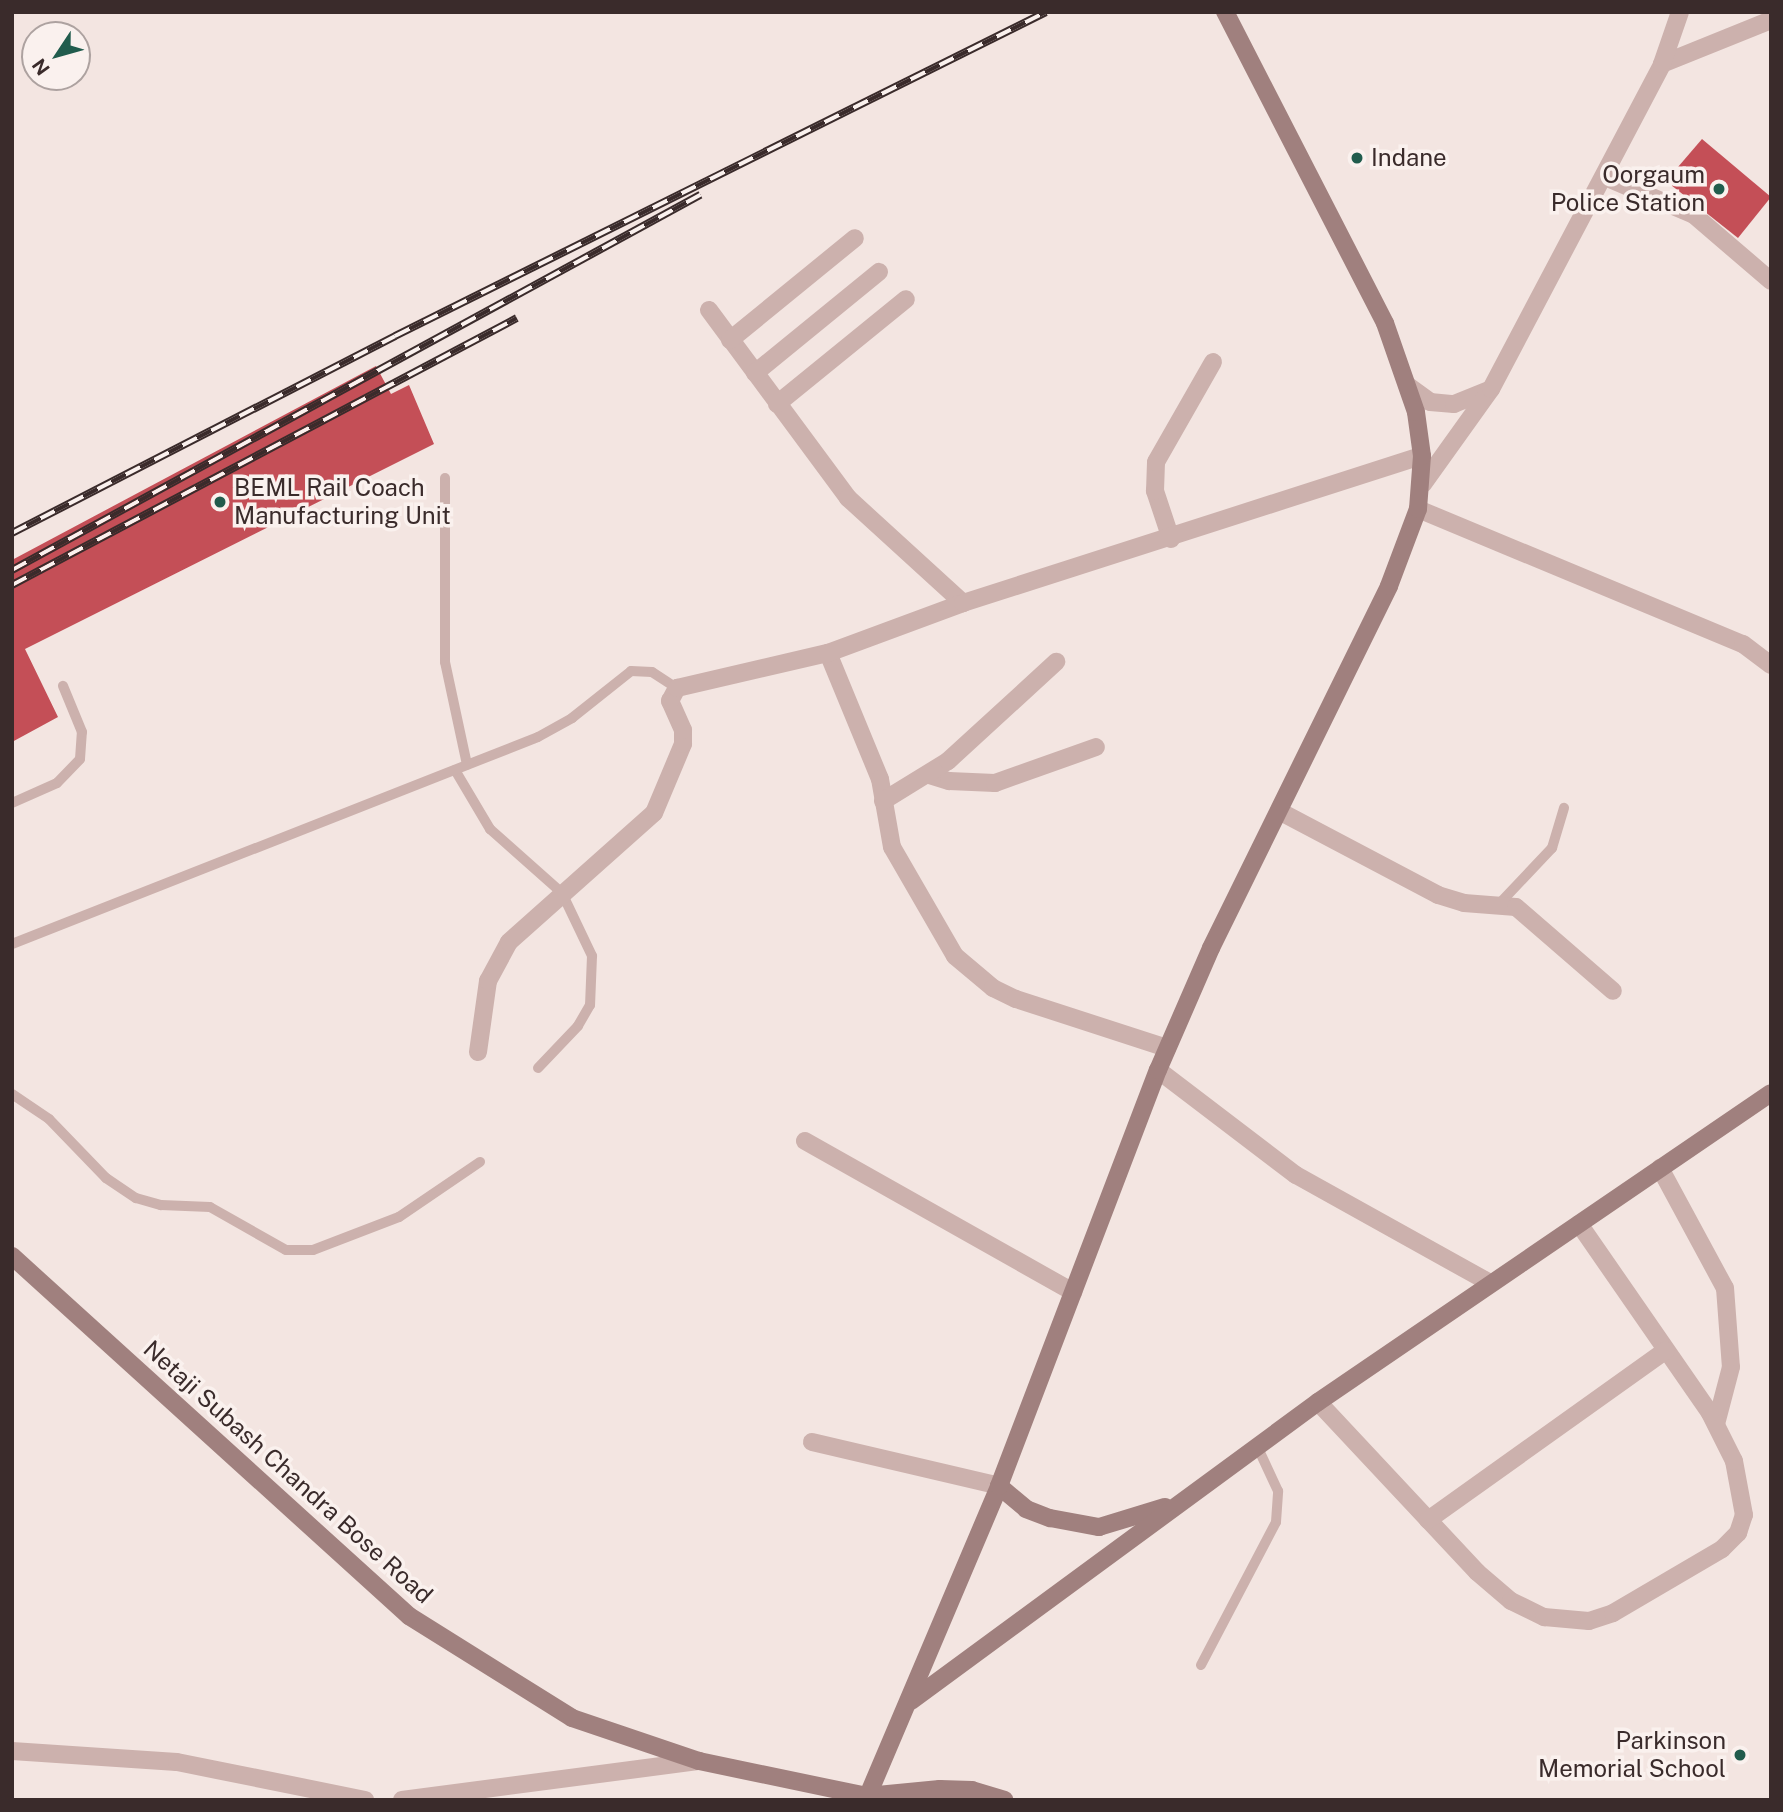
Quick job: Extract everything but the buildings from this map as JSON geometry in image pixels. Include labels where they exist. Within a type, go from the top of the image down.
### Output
[{"type":"main road","points":[[868,1798],[999,1486],[1167,1048],[1389,586],[1418,509],[1423,484],[1422,456],[1407,385],[1385,323],[1225,12]]},
{"type":"main road","points":[[909,1702],[1318,1402],[1771,1093]]},
{"type":"main road","name":"Netaji Subash Chandra Bose Road","points":[[12,1256],[409,1616],[572,1718],[699,1761],[794,1778],[868,1798],[940,1789],[972,1790],[1004,1800]]},
{"type":"main road","points":[[999,1486],[1026,1509],[1050,1518],[1100,1527],[1178,1503]]},
{"type":"main road","points":[[794,1778],[834,1800]]},
{"type":"street","points":[[1423,484],[1492,389],[1662,64],[1680,12]]},
{"type":"street","points":[[1662,64],[1771,20]]},
{"type":"street","points":[[1605,177],[1694,215],[1771,281]]},
{"type":"street","points":[[730,340],[855,238]]},
{"type":"street","points":[[755,373],[879,271]]},
{"type":"street","points":[[777,404],[906,299]]},
{"type":"street","points":[[709,310],[855,505],[964,603]]},
{"type":"street","points":[[1171,538],[1155,491],[1156,462],[1213,362]]},
{"type":"street","points":[[1407,385],[1430,402],[1454,404],[1492,389]]},
{"type":"street","points":[[478,1052],[484,1002],[496,960],[527,922],[654,813],[683,744],[683,730],[670,701],[677,688],[828,653],[964,603],[1422,456]]},
{"type":"street","points":[[1418,509],[1743,644],[1771,665]]},
{"type":"street","points":[[828,653],[876,767],[892,847],[945,940],[971,973],[1016,999],[1167,1048]]},
{"type":"street","points":[[883,801],[929,775],[1056,662]]},
{"type":"street","points":[[929,775],[949,781],[995,783],[1096,747]]},
{"type":"street","points":[[1279,811],[1438,895],[1464,903],[1500,903],[1524,911],[1613,991]]},
{"type":"street","points":[[1158,1070],[1296,1175],[1490,1283]]},
{"type":"street","points":[[805,1141],[1073,1292]]},
{"type":"street","points":[[1660,1168],[1725,1288],[1731,1367],[1716,1424]]},
{"type":"street","points":[[1318,1402],[1428,1520],[1511,1601],[1544,1617],[1589,1621],[1613,1613],[1722,1549],[1738,1533],[1744,1515],[1741,1488],[1716,1424],[1579,1224]]},
{"type":"street","points":[[1428,1520],[1666,1350]]},
{"type":"street","points":[[813,1442],[999,1486]]},
{"type":"street","points":[[12,1751],[177,1762],[365,1800]]},
{"type":"street","points":[[402,1800],[699,1761]]},
{"type":"lane","points":[[445,478],[445,662],[467,765]]},
{"type":"lane","points":[[12,944],[551,731],[631,671],[652,671],[677,688]]},
{"type":"lane","points":[[12,803],[57,782],[80,759],[82,732],[63,686]]},
{"type":"lane","points":[[455,770],[490,829],[562,892],[583,929],[592,956],[590,1005],[578,1026],[538,1068]]},
{"type":"lane","points":[[1500,903],[1552,848],[1564,808]]},
{"type":"lane","points":[[12,1094],[49,1119],[106,1178],[136,1198],[161,1205],[210,1207],[286,1250],[313,1250],[399,1217],[480,1161]]},
{"type":"lane","points":[[1201,1665],[1276,1522],[1278,1491],[1257,1446]]},
{"type":"railway","points":[[12,533],[395,336],[1046,12]]},
{"type":"railway","points":[[12,570],[700,195]]},
{"type":"railway","points":[[12,585],[517,318]]},
{"type":"place","name":"Indane","points":[[1357,158]]},
{"type":"place","name":"Oorgaum Police Station","points":[[1719,189]]},
{"type":"place","name":"BEML Rail Coach Manufacturing Unit","points":[[220,502]]},
{"type":"place","name":"Parkinson Memorial School","points":[[1740,1755]]}]
